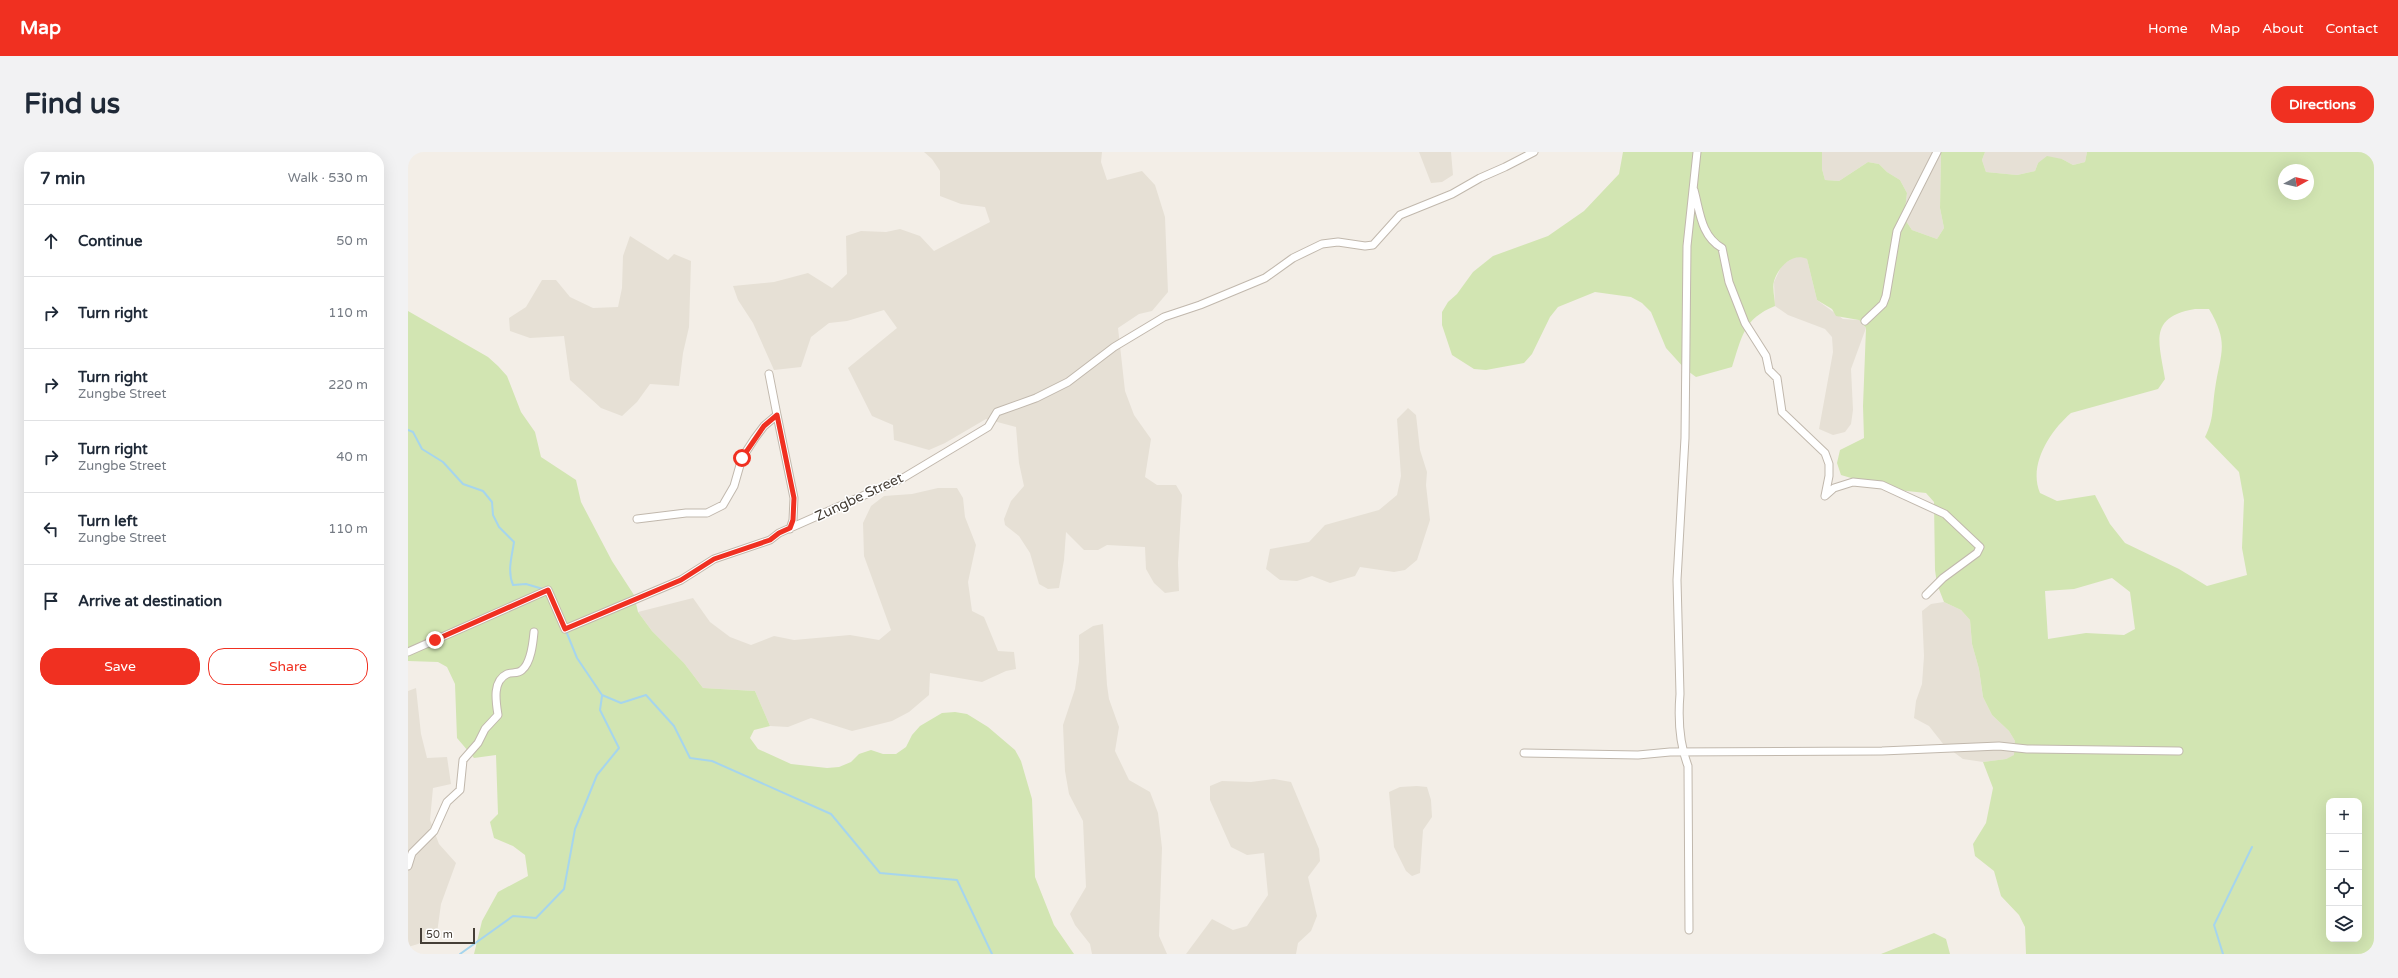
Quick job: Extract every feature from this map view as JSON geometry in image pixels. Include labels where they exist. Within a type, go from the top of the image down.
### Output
[{"type":"street","name":"Zungbe Street","points":[[408,652],[548,590],[565,629],[681,580],[714,559],[770,540],[779,533],[902,478],[988,427],[998,412],[1036,398],[1068,382],[1114,347],[1164,317],[1200,305],[1265,278],[1293,258],[1322,244],[1338,242],[1365,246],[1373,245],[1400,215],[1452,194],[1480,178],[1534,152]]},
{"type":"street","points":[[1689,930],[1688,766],[1683,752],[1678,709],[1680,694],[1677,580],[1685,438],[1687,246],[1697,152]]},
{"type":"street","points":[[1865,322],[1883,304],[1886,296],[1897,231],[1937,152]]},
{"type":"street","points":[[1693,186],[1705,232],[1712,242],[1722,248],[1729,282],[1744,323],[1766,356],[1769,370],[1777,378],[1782,412],[1825,453],[1829,464],[1829,476],[1825,496],[1834,488],[1853,482],[1882,485],[1945,514],[1961,531],[1977,542],[1980,547],[1977,553],[1943,578],[1926,595]]},
{"type":"street","points":[[769,374],[794,498],[793,520],[790,528]]},
{"type":"street","points":[[637,519],[686,513],[707,513],[723,505],[734,486],[737,470],[750,445],[764,426],[777,415]]},
{"type":"street","points":[[408,866],[412,853],[434,831],[447,802],[460,790],[463,760],[478,743],[485,729],[498,715],[496,698],[499,681],[507,674],[516,673],[524,668],[532,650],[534,632]]},
{"type":"street","points":[[1524,753],[1638,755],[1683,752],[1882,751],[1999,746],[2027,749],[2179,751]]},
{"type":"shaded area","points":[[924,152],[1102,152],[1101,162],[1107,180],[1142,171],[1155,185],[1165,217],[1168,292],[1152,311],[1139,314],[1118,328],[1125,391],[1134,415],[1151,439],[1145,477],[1157,485],[1176,485],[1182,495],[1178,563],[1179,591],[1165,593],[1154,583],[1146,569],[1145,547],[1107,545],[1098,550],[1084,550],[1066,532],[1064,560],[1059,588],[1048,589],[1039,584],[1030,553],[1019,536],[1005,525],[1004,519],[1011,501],[1024,486],[1019,463],[1016,427],[986,419],[945,443],[929,450],[894,440],[893,425],[872,416],[848,368],[897,328],[884,310],[847,321],[829,323],[811,337],[801,367],[774,370],[753,323],[738,300],[733,286],[774,282],[808,273],[832,288],[847,274],[846,236],[861,231],[886,232],[900,229],[920,236],[934,251],[990,222],[985,207],[961,204],[940,196],[940,171],[932,159]]},
{"type":"shaded area","points":[[1419,152],[1451,152],[1453,175],[1442,182],[1431,183]]},
{"type":"shaded area","points":[[1822,152],[1941,152],[1940,208],[1944,228],[1937,239],[1912,230],[1904,218],[1907,193],[1900,180],[1887,172],[1879,164],[1868,162],[1839,181],[1825,180],[1822,169]]},
{"type":"shaded area","points":[[1985,152],[2087,152],[2085,162],[2073,165],[2062,159],[2038,163],[2035,171],[2017,175],[1986,172],[1982,160]]},
{"type":"shaded area","points":[[630,236],[668,260],[674,254],[691,261],[689,327],[683,353],[679,386],[650,384],[637,402],[622,416],[601,408],[570,380],[564,336],[530,338],[510,331],[509,318],[526,307],[542,280],[556,280],[570,297],[593,308],[618,307],[622,288],[623,256]]},
{"type":"shaded area","points":[[1802,256],[1807,259],[1817,300],[1843,319],[1859,320],[1866,328],[1851,369],[1853,410],[1851,424],[1845,432],[1833,435],[1819,429],[1833,352],[1832,337],[1825,329],[1788,315],[1775,306],[1774,282],[1782,265],[1795,257]]},
{"type":"shaded area","points":[[1408,408],[1416,415],[1420,450],[1427,472],[1426,485],[1430,520],[1417,560],[1405,570],[1394,572],[1360,567],[1355,576],[1330,583],[1312,576],[1297,581],[1280,580],[1266,569],[1270,549],[1309,542],[1325,525],[1379,510],[1397,495],[1401,476],[1397,419]]},
{"type":"shaded area","points":[[938,488],[957,488],[963,498],[965,517],[976,545],[968,582],[972,611],[984,617],[998,651],[1014,652],[1016,669],[1006,671],[982,682],[930,673],[929,695],[909,712],[892,721],[852,731],[811,718],[788,727],[770,726],[755,691],[703,688],[684,663],[652,631],[638,612],[693,598],[710,622],[730,637],[751,645],[774,636],[794,640],[850,635],[879,640],[891,630],[864,556],[863,523],[871,506],[884,496],[912,494]]},
{"type":"shaded area","points":[[1944,602],[1961,610],[1970,620],[1972,644],[1979,669],[1983,697],[1992,715],[2009,731],[2015,741],[2015,755],[2006,759],[1983,762],[1963,759],[1944,745],[1929,726],[1914,718],[1916,701],[1922,684],[1924,656],[1922,611],[1931,604]]},
{"type":"shaded area","points":[[1103,624],[1109,699],[1119,727],[1115,751],[1129,780],[1150,792],[1158,813],[1162,848],[1159,936],[1167,954],[1092,954],[1090,944],[1075,925],[1070,914],[1086,887],[1083,821],[1069,794],[1065,771],[1063,725],[1075,689],[1079,662],[1079,635],[1093,626]]},
{"type":"shaded area","points":[[416,688],[421,734],[427,758],[447,757],[451,784],[433,788],[430,820],[439,844],[456,863],[441,904],[437,933],[418,944],[408,947],[408,691]]},
{"type":"shaded area","points":[[1274,779],[1291,782],[1319,849],[1320,861],[1308,877],[1317,916],[1311,931],[1298,943],[1296,954],[1186,954],[1212,919],[1233,930],[1247,926],[1268,895],[1264,853],[1247,855],[1231,847],[1210,800],[1210,786],[1222,781],[1251,782]]},
{"type":"shaded area","points":[[1400,787],[1427,787],[1431,800],[1432,817],[1423,830],[1420,873],[1412,876],[1406,871],[1394,847],[1389,792]]},
{"type":"green space","points":[[1623,152],[1822,152],[1822,169],[1825,180],[1839,181],[1868,162],[1879,164],[1887,172],[1900,180],[1907,193],[1904,218],[1912,230],[1937,239],[1944,228],[1940,208],[1941,152],[1985,152],[1982,160],[1986,172],[2017,175],[2035,171],[2038,163],[2047,156],[2062,159],[2073,165],[2085,162],[2087,152],[2374,152],[2374,954],[2026,954],[2025,927],[2019,915],[2001,896],[1994,871],[1975,856],[1973,844],[1986,823],[1993,788],[1983,762],[2006,759],[2014,755],[2015,741],[2009,731],[1992,715],[1983,697],[1979,669],[1972,644],[1970,620],[1961,610],[1944,602],[1937,584],[1935,570],[1934,502],[1926,493],[1888,489],[1841,475],[1837,463],[1840,450],[1864,438],[1863,406],[1866,328],[1859,320],[1836,316],[1832,309],[1817,300],[1807,259],[1801,257],[1791,259],[1782,266],[1773,284],[1775,306],[1756,317],[1745,330],[1732,367],[1696,377],[1685,369],[1666,348],[1651,312],[1642,303],[1631,297],[1595,292],[1558,307],[1550,317],[1532,354],[1524,363],[1486,370],[1474,369],[1452,355],[1442,325],[1442,312],[1448,302],[1457,294],[1473,272],[1493,256],[1548,236],[1584,211],[1619,174]],"holes":[[[2195,309],[2209,309],[2220,331],[2222,349],[2211,419],[2205,437],[2239,472],[2244,500],[2242,548],[2247,575],[2207,586],[2179,569],[2125,543],[2110,524],[2095,495],[2057,501],[2040,493],[2037,482],[2037,471],[2043,449],[2056,429],[2071,413],[2158,389],[2165,379],[2159,343],[2163,325],[2170,318],[2180,313]],[[2112,578],[2130,592],[2135,629],[2124,635],[2086,633],[2048,639],[2045,591],[2074,589]]]},
{"type":"green space","points":[[408,311],[488,357],[507,376],[521,412],[535,432],[541,457],[576,480],[581,502],[612,561],[634,595],[638,612],[652,631],[684,663],[703,688],[755,691],[770,726],[754,730],[750,738],[758,749],[791,764],[827,768],[839,767],[851,762],[859,754],[871,750],[883,754],[896,754],[906,747],[912,735],[920,726],[942,713],[955,712],[967,714],[988,727],[1015,750],[1021,761],[1032,799],[1035,877],[1054,925],[1074,954],[474,954],[482,921],[498,892],[528,876],[525,855],[513,846],[494,838],[490,822],[498,814],[496,755],[474,758],[457,738],[455,684],[447,667],[438,662],[408,661]]},
{"type":"green space","points":[[1934,933],[1946,939],[1950,954],[1881,954]]},
{"type":"waterway","points":[[408,430],[413,432],[422,449],[443,462],[463,484],[483,491],[492,502],[493,515],[499,527],[514,542],[510,569],[513,585],[526,584],[543,589]]},
{"type":"waterway","points":[[566,631],[577,658],[602,695],[621,703],[646,695],[674,726],[690,758],[712,761],[831,814],[880,873],[957,880],[992,954]]},
{"type":"waterway","points":[[460,954],[513,916],[536,918],[564,889],[575,829],[597,775],[619,748],[600,710],[602,696]]},
{"type":"waterway","points":[[2223,954],[2214,925],[2252,847]]},
{"type":"route","points":[[435,640],[548,590],[565,629],[639,596],[671,585],[714,559],[745,547],[770,540],[779,533],[790,528],[793,520],[794,498],[786,452],[780,437],[777,415],[764,426],[742,458]]}]
